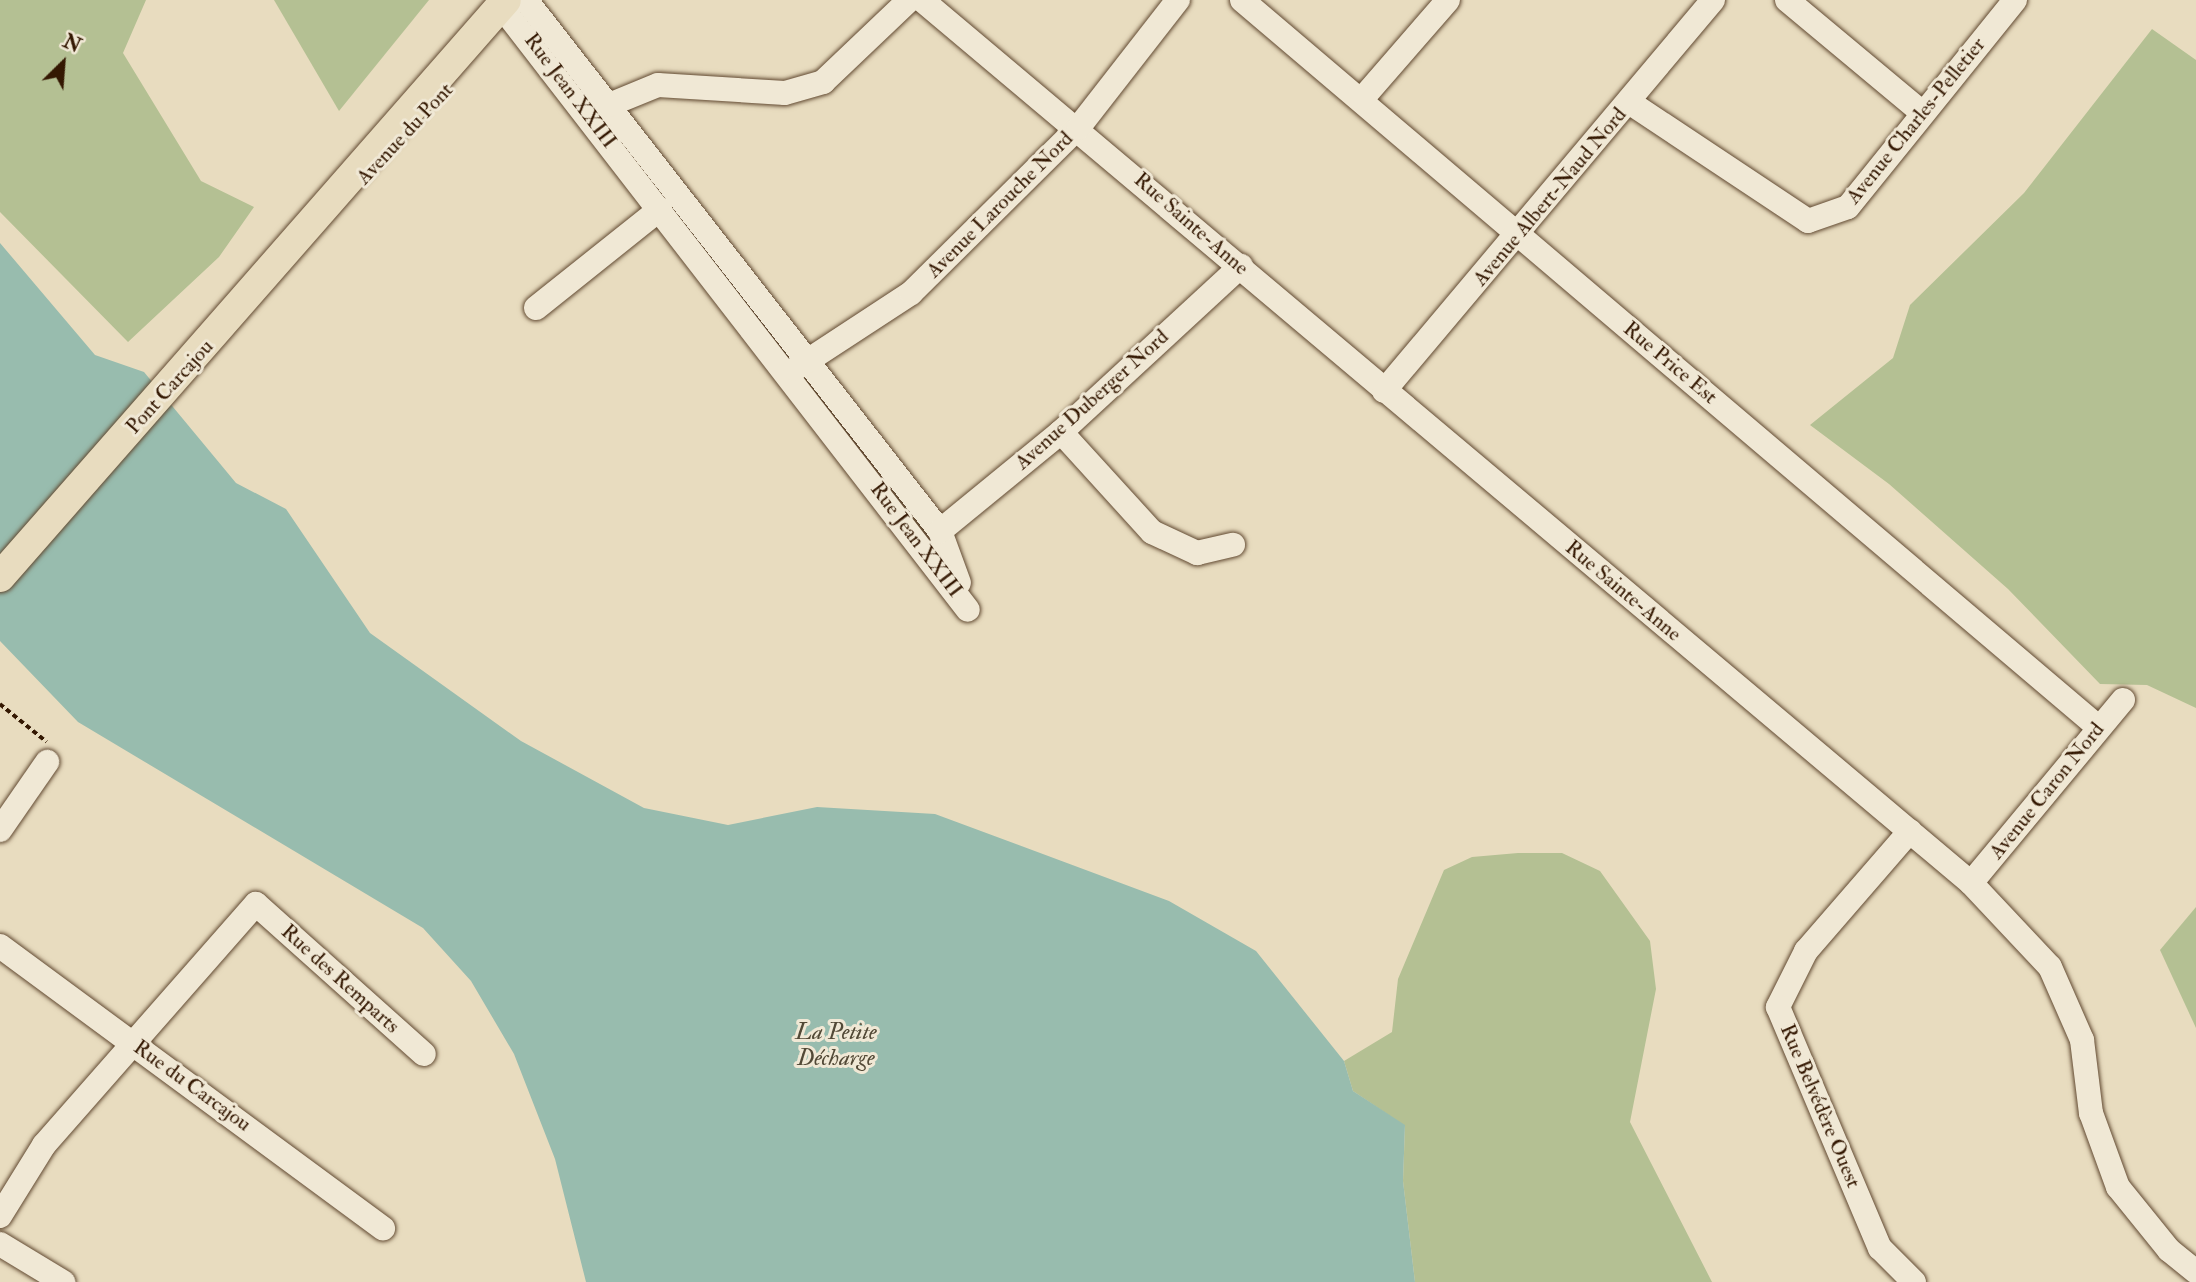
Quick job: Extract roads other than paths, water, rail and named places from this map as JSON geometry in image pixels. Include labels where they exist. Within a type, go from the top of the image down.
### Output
[{"type":"main road","name":"Avenue du Pont","points":[[340,197],[361,161],[518,4]]},
{"type":"main road","name":"Pont Carcajou","points":[[0,577],[340,197]]},
{"type":"street","points":[[609,105],[658,85],[785,93],[823,82],[909,0]]},
{"type":"street","name":"Rue Sainte-Anne","points":[[922,0],[1079,127],[1384,391],[1971,883],[2050,967],[2082,1040],[2091,1113],[2118,1187],[2169,1250],[2196,1272]]},
{"type":"street","name":"Avenue Larouche Nord","points":[[798,366],[911,293],[1079,127],[1178,0]]},
{"type":"street","name":"Rue Price Est","points":[[1242,0],[1362,99],[2098,727]]},
{"type":"street","points":[[1362,99],[1448,0]]},
{"type":"street","name":"Avenue Albert-Naud Nord","points":[[1384,391],[1519,235],[1713,0]]},
{"type":"street","points":[[1787,0],[1920,111]]},
{"type":"street","name":"Avenue Charles-Pelletier","points":[[1629,102],[1808,221],[1848,207],[1920,111],[2015,0]]},
{"type":"street","name":"Rue Jean XXIII","points":[[518,4],[609,105],[798,366],[968,610],[940,531],[798,366],[660,209],[518,4]]},
{"type":"street","points":[[536,308],[660,209]]},
{"type":"street","name":"Avenue Duberger Nord","points":[[940,531],[1061,432],[1241,266]]},
{"type":"street","points":[[1061,432],[1152,532],[1197,553],[1233,545]]},
{"type":"street","name":"Avenue Caron Nord","points":[[1971,883],[2123,700]]},
{"type":"street","points":[[0,830],[47,762]]},
{"type":"street","name":"Rue Belvédère Ouest","points":[[1910,831],[1806,951],[1778,1007],[1880,1248],[1914,1282]]},
{"type":"street","name":"Rue des Remparts","points":[[134,1043],[256,904],[424,1054]]},
{"type":"street","name":"Rue du Carcajou","points":[[0,946],[383,1228]]},
{"type":"street","points":[[0,1216],[44,1145],[134,1043]]},
{"type":"street","points":[[0,1244],[63,1282]]},
{"type":"water","name":"La Petite Décharge","points":[[0,243],[95,355],[144,372],[236,483],[286,509],[370,633],[521,741],[644,808],[728,825],[817,807],[935,814],[1169,901],[1256,951],[1344,1061],[1353,1091],[1405,1125],[1403,1181],[1415,1282],[586,1282],[555,1159],[514,1054],[471,981],[423,928],[78,722],[0,641]]}]
